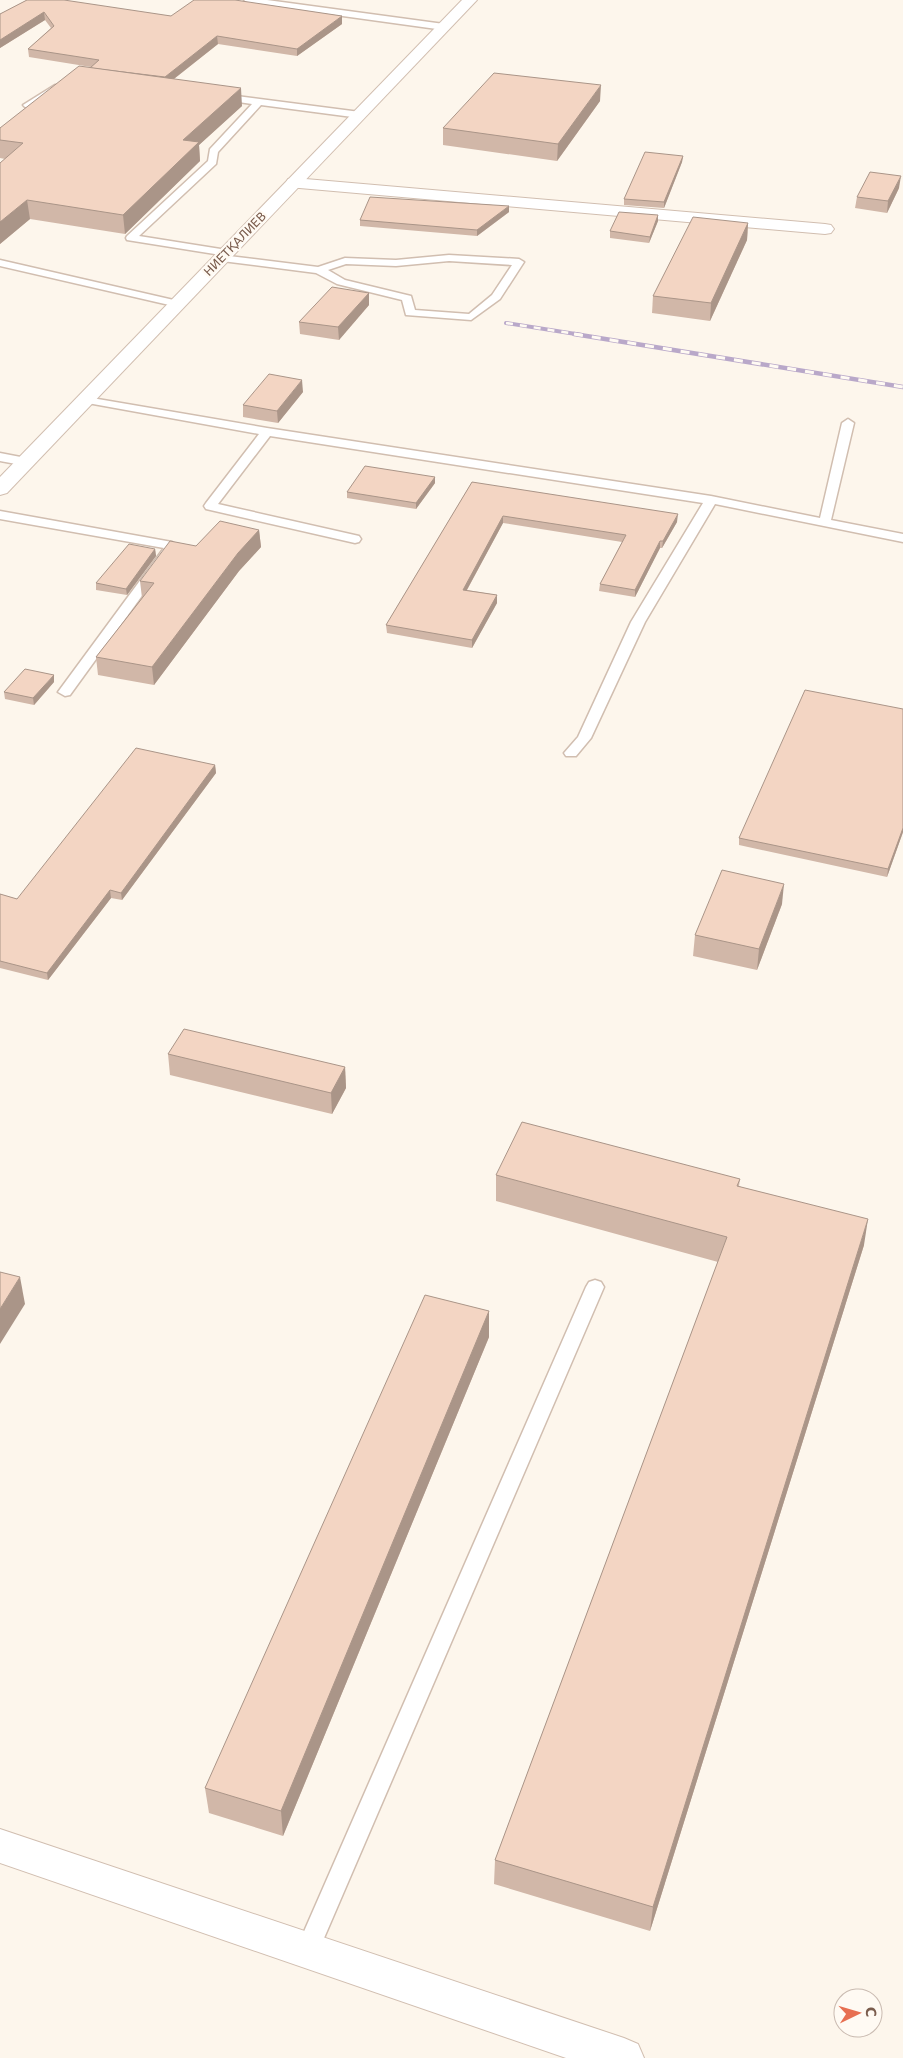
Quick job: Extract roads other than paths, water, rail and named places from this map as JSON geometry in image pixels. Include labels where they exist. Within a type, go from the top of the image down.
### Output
[{"type":"street","name":"НИЕТҚАЛИЕВ","points":[[0,489],[470,0]]},
{"type":"street","points":[[294,183],[825,229]]},
{"type":"street","points":[[0,1846],[624,2058]]},
{"type":"lane","points":[[248,0],[444,27]]},
{"type":"lane","points":[[28,105],[64,82]]},
{"type":"lane","points":[[209,95],[360,115]]},
{"type":"lane","points":[[259,102],[213,150],[213,162],[131,238],[224,256],[319,270],[341,282],[407,298],[410,313],[471,317],[496,297],[519,262],[449,258],[396,263],[345,261],[319,270]]},
{"type":"lane","points":[[0,263],[178,304]]},
{"type":"lane","points":[[86,400],[267,432],[711,500],[903,538]]},
{"type":"lane","points":[[824,522],[848,423]]},
{"type":"lane","points":[[267,432],[210,506],[355,539]]},
{"type":"lane","points":[[0,457],[26,462]]},
{"type":"lane","points":[[570,753],[584,738],[638,622],[711,500]]},
{"type":"lane","points":[[0,515],[172,546],[65,692]]},
{"type":"lane","points":[[307,1951],[595,1287]]},
{"type":"railway","points":[[506,323],[582,335]]},
{"type":"railway","points":[[574,334],[903,387]]}]
